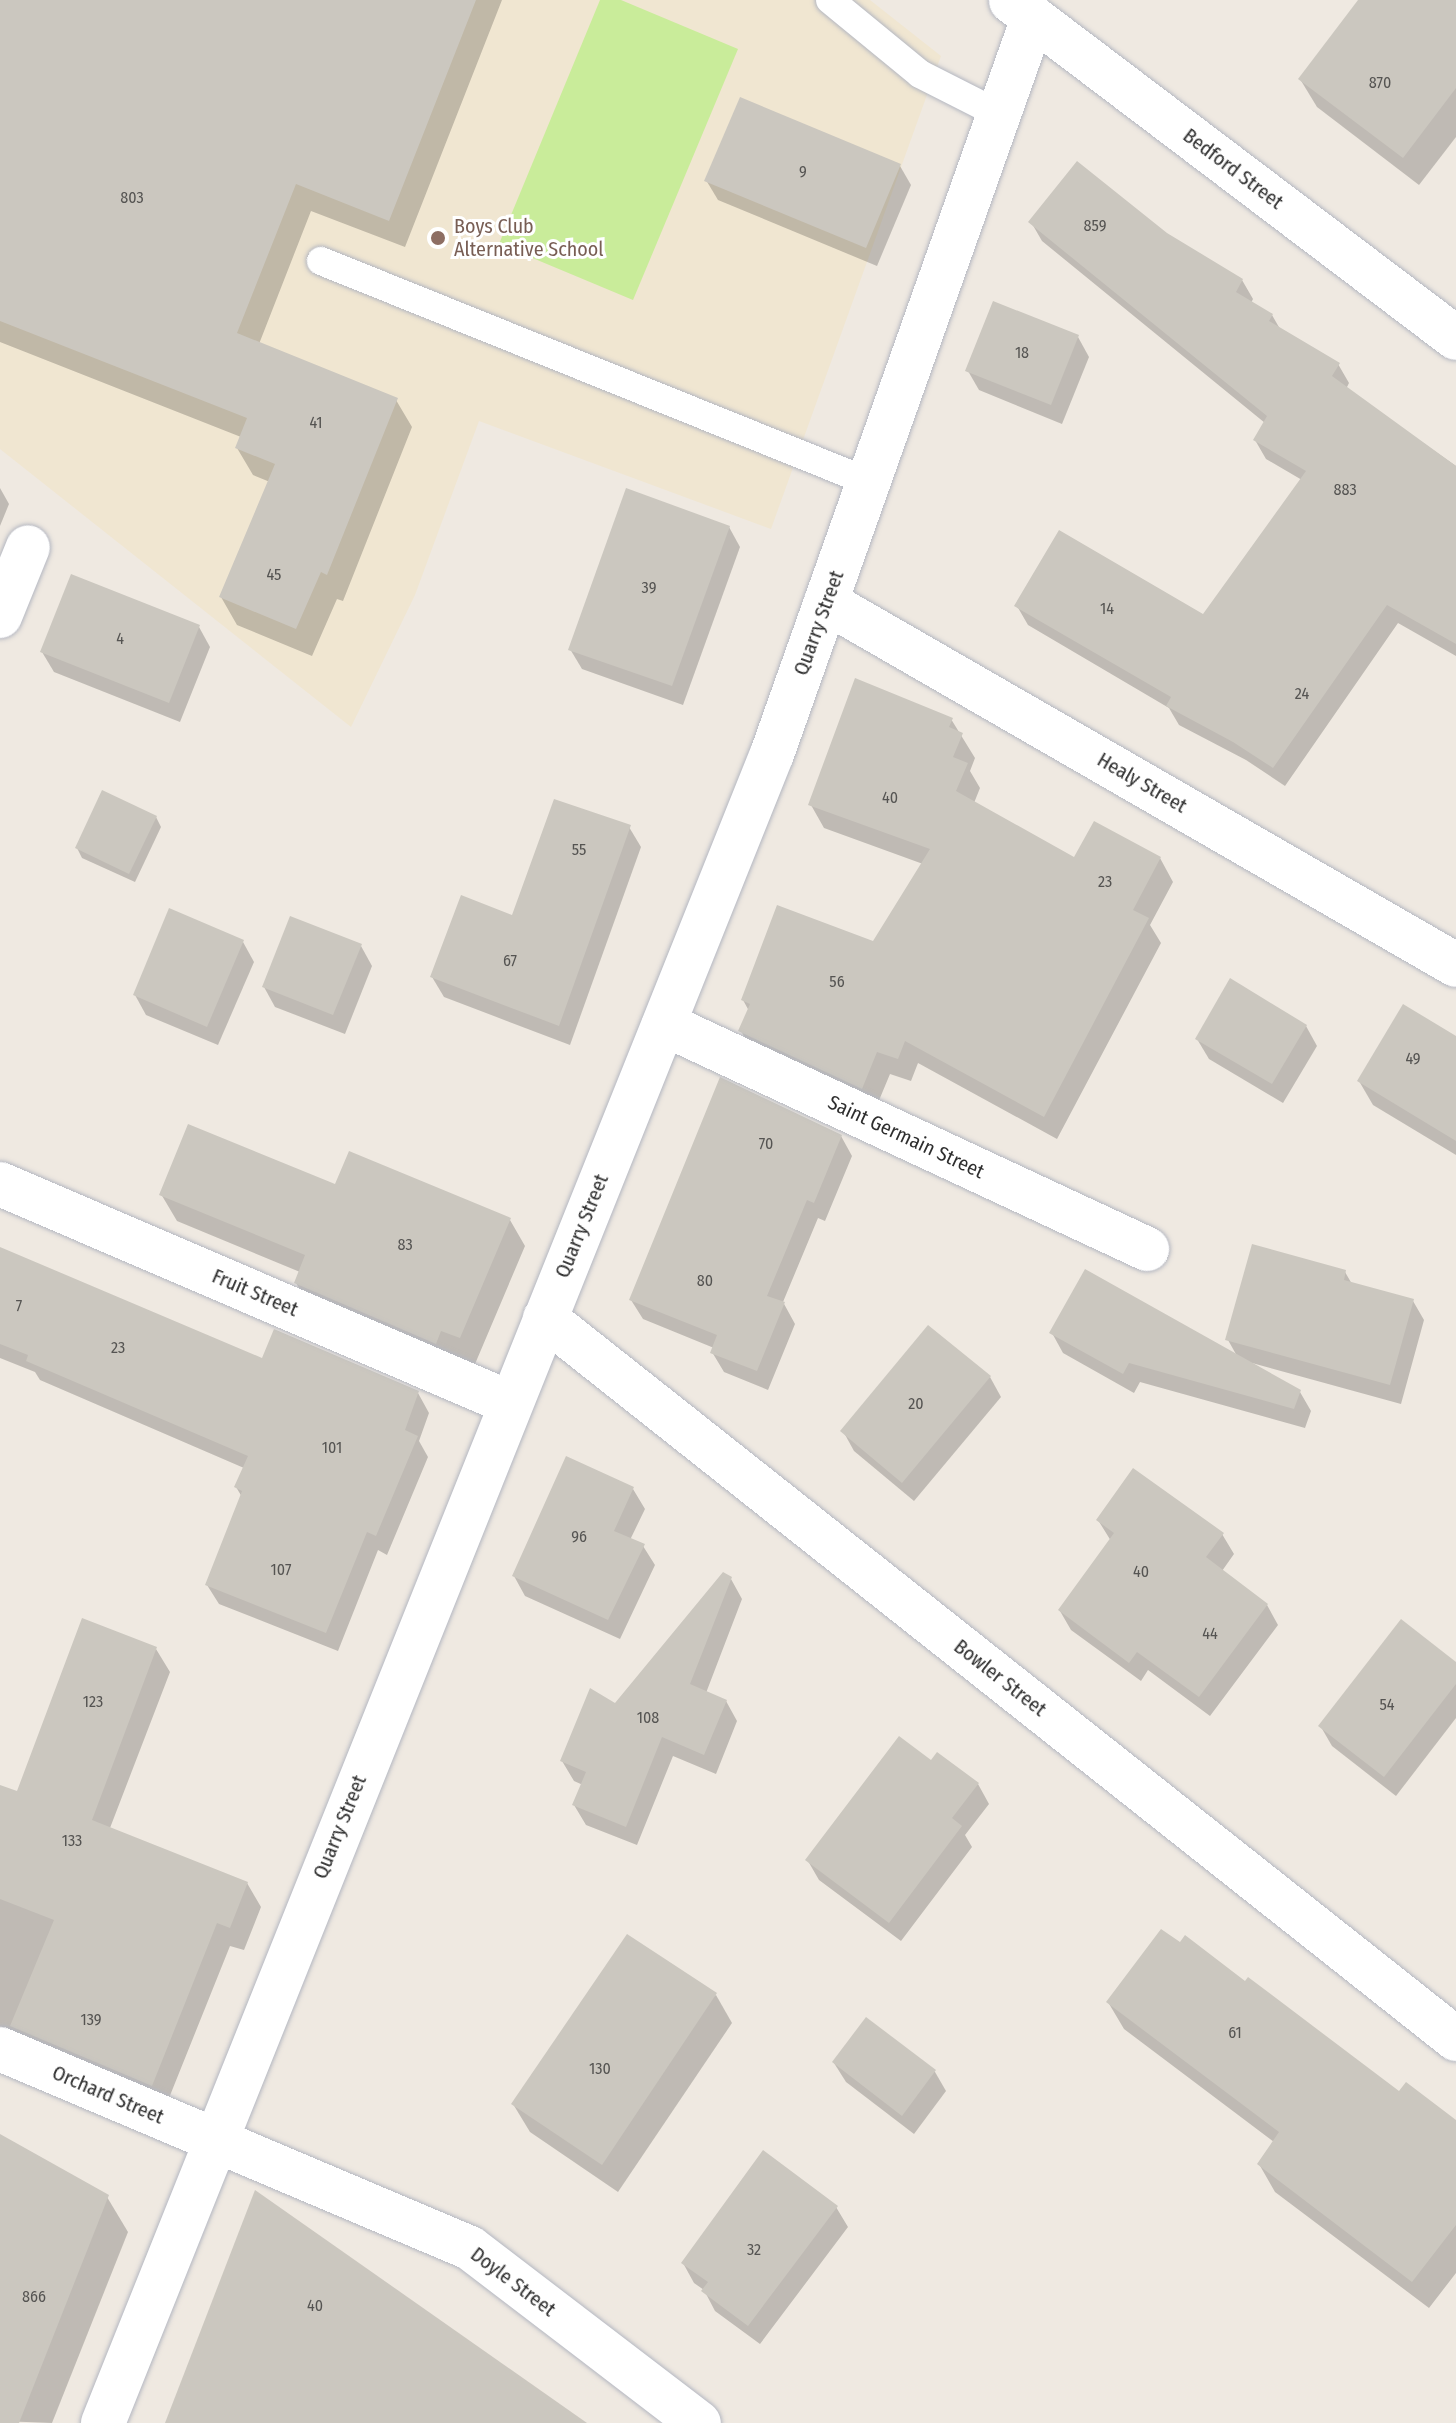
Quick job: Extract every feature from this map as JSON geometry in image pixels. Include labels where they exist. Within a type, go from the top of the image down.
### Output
[{"type":"street","name":"Quarry Street","points":[[103,2423],[772,754],[999,114],[1029,6]]},
{"type":"street","name":"Bedford Street","points":[[1029,6],[1456,338]]},
{"type":"street","points":[[0,616],[28,547]]},
{"type":"street","name":"Healy Street","points":[[826,602],[1456,965]]},
{"type":"street","name":"Saint Germain Street","points":[[664,1024],[1147,1249]]},
{"type":"street","name":"Fruit Street","points":[[0,1184],[510,1403]]},
{"type":"street","name":"Bowler Street","points":[[545,1318],[1456,2039]]},
{"type":"street","name":"Orchard Street","points":[[0,2049],[216,2140]]},
{"type":"street","name":"Doyle Street","points":[[216,2140],[470,2248],[699,2423]]},
{"type":"lane","points":[[830,0],[920,74],[999,114]]},
{"type":"lane","points":[[321,261],[869,482]]},
{"type":"shaded area","name":"Boys Club Alternative School","points":[[0,0],[870,0],[941,56],[771,529],[479,421],[415,595],[351,727],[0,449]]},
{"type":"green space","points":[[600,0],[621,0],[738,49],[633,300],[499,244]]},
{"type":"building","points":[[0,0],[476,0],[389,221],[296,184],[237,333],[398,398],[327,575],[321,572],[296,629],[219,597],[275,464],[235,448],[247,418],[0,321]]},
{"type":"building","points":[[1358,0],[1456,0],[1456,88],[1403,158],[1298,79]]},
{"type":"building","points":[[740,97],[901,164],[866,248],[704,181]]},
{"type":"building","points":[[1077,161],[1167,233],[1243,279],[1236,292],[1273,314],[1269,321],[1340,363],[1332,376],[1456,466],[1456,644],[1387,605],[1273,768],[1233,742],[1166,706],[1171,697],[1014,606],[1059,530],[1203,614],[1306,471],[1253,440],[1267,416],[1028,222]]},
{"type":"building","points":[[993,301],[1079,335],[1051,405],[965,371]]},
{"type":"building","points":[[626,488],[730,526],[672,686],[568,650]]},
{"type":"building","points":[[71,574],[200,625],[169,703],[40,652]]},
{"type":"building","points":[[855,678],[953,718],[949,727],[963,733],[953,757],[968,763],[956,791],[1074,857],[1094,821],[1161,857],[1133,910],[1149,918],[1044,1117],[905,1041],[898,1059],[877,1052],[862,1089],[738,1031],[750,1004],[741,1000],[777,905],[873,941],[930,849],[808,805]]},
{"type":"building","points":[[102,790],[157,816],[129,874],[75,848]]},
{"type":"building","points":[[554,799],[631,825],[559,1026],[430,977],[461,895],[512,915]]},
{"type":"building","points":[[169,908],[244,940],[207,1027],[133,995]]},
{"type":"building","points":[[290,916],[362,944],[333,1015],[262,987]]},
{"type":"building","points":[[1230,978],[1307,1025],[1272,1084],[1195,1039]]},
{"type":"building","points":[[1403,1004],[1456,1036],[1456,1141],[1357,1081]]},
{"type":"building","points":[[720,1077],[842,1135],[814,1203],[807,1200],[767,1296],[785,1302],[757,1371],[710,1353],[717,1335],[629,1300]]},
{"type":"building","points":[[188,1124],[335,1184],[349,1151],[511,1218],[460,1338],[441,1331],[436,1344],[294,1283],[305,1255],[159,1195]]},
{"type":"building","points":[[1252,1244],[1346,1270],[1344,1280],[1414,1299],[1390,1385],[1225,1340]]},
{"type":"building","points":[[0,1247],[262,1358],[274,1329],[419,1391],[405,1430],[418,1436],[376,1536],[367,1532],[326,1633],[205,1585],[242,1491],[234,1487],[248,1456],[26,1361],[28,1355],[0,1344]]},
{"type":"building","points":[[1085,1269],[1301,1390],[1294,1409],[1129,1363],[1123,1374],[1049,1333]]},
{"type":"building","points":[[928,1325],[991,1376],[902,1483],[840,1431]]},
{"type":"building","points":[[566,1456],[634,1487],[614,1531],[645,1544],[608,1620],[512,1576]]},
{"type":"building","points":[[1133,1468],[1224,1533],[1206,1557],[1268,1604],[1199,1697],[1137,1652],[1129,1663],[1058,1610],[1114,1533],[1096,1520]]},
{"type":"building","points":[[723,1572],[732,1577],[690,1684],[727,1700],[704,1755],[662,1737],[626,1827],[572,1805],[586,1772],[560,1761],[590,1688],[615,1703]]},
{"type":"building","points":[[82,1618],[157,1647],[92,1820],[248,1882],[230,1928],[217,1923],[152,2086],[10,2026],[54,1920],[0,1899],[0,1785],[17,1791]]},
{"type":"building","points":[[1401,1619],[1456,1662],[1456,1684],[1384,1777],[1318,1726]]},
{"type":"building","points":[[899,1736],[931,1760],[937,1752],[979,1783],[952,1818],[962,1826],[889,1923],[805,1860]]},
{"type":"building","points":[[1161,1929],[1180,1942],[1185,1935],[1245,1981],[1248,1977],[1399,2091],[1406,2082],[1456,2120],[1456,2225],[1412,2282],[1257,2164],[1279,2132],[1106,2002]]},
{"type":"building","points":[[627,1934],[717,1993],[602,2165],[511,2104]]},
{"type":"building","points":[[866,2017],[936,2070],[902,2116],[832,2062]]},
{"type":"building","points":[[0,2134],[109,2195],[19,2423],[0,2423]]},
{"type":"building","points":[[763,2150],[838,2206],[748,2326],[701,2291],[708,2282],[681,2263]]},
{"type":"building","points":[[255,2190],[587,2423],[165,2423]]},
{"type":"place","name":"Boys Club Alternative School","points":[[438,238]]}]
